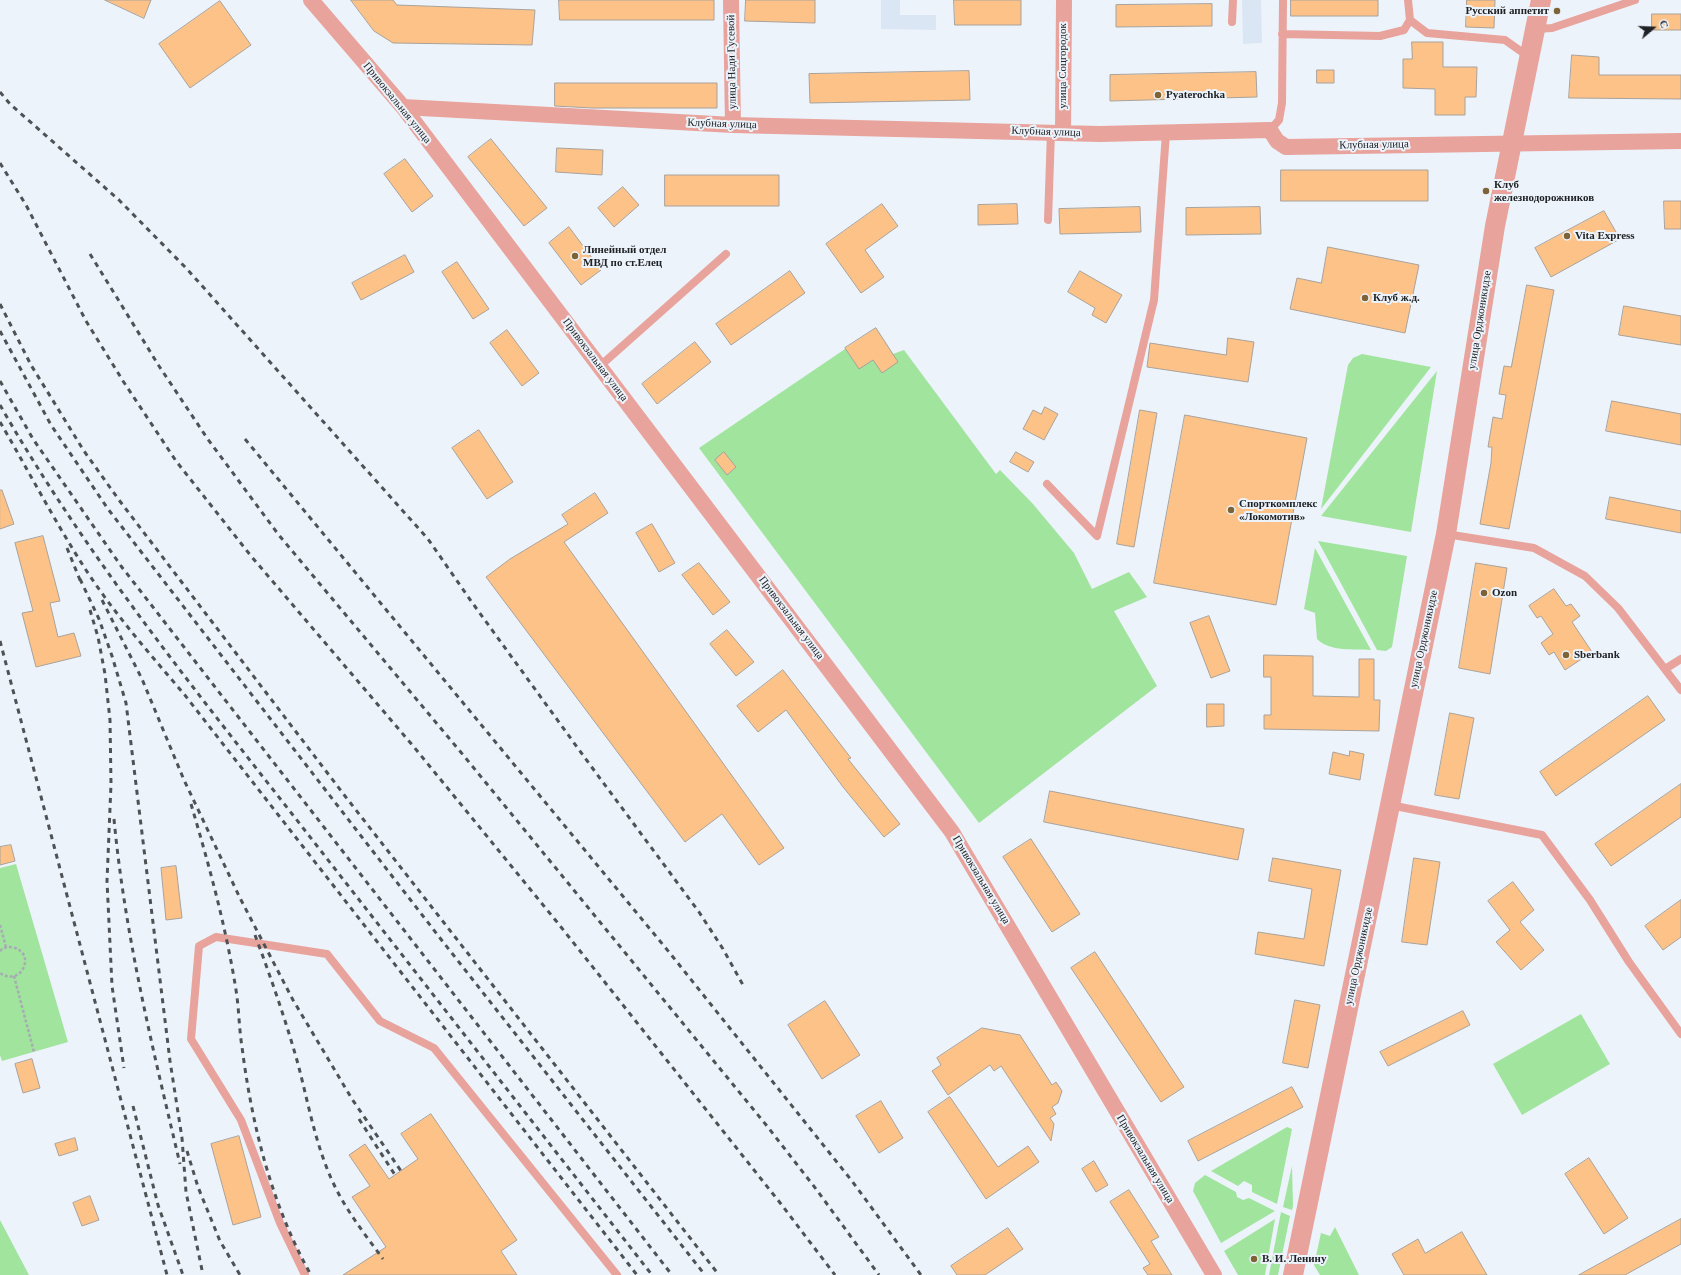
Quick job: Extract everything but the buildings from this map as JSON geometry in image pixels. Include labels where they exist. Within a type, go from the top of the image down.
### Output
[{"type":"street","name":"Привокзальная улица","points":[[311,0],[403,107],[952,832],[1214,1275]]},
{"type":"street","name":"улица Нади Гусевой","points":[[731,0],[733,125]]},
{"type":"street","name":"улица Соцгородок","points":[[1057,132],[1064,0]]},
{"type":"street","name":"улица Орджоникидзе","points":[[1293,1275],[1446,534],[1495,226],[1541,0]]},
{"type":"street","name":"Клубная улица","points":[[403,107],[733,125],[1100,134],[1270,130],[1277,141],[1286,147],[1681,141]]},
{"type":"lane","points":[[1232,22],[1233,0]]},
{"type":"lane","points":[[1270,130],[1279,120],[1282,103],[1283,0]]},
{"type":"lane","points":[[1282,34],[1380,36],[1404,30],[1410,20],[1408,0]]},
{"type":"lane","points":[[1535,29],[1552,28],[1635,0]]},
{"type":"lane","points":[[1410,20],[1427,33],[1505,40],[1529,58]]},
{"type":"lane","points":[[1048,220],[1057,132]]},
{"type":"lane","points":[[1047,484],[1097,536],[1154,300],[1166,133]]},
{"type":"lane","points":[[600,366],[726,254]]},
{"type":"lane","points":[[1446,534],[1534,548],[1585,576],[1618,608],[1681,690]]},
{"type":"lane","points":[[1665,669],[1681,659]]},
{"type":"lane","points":[[1390,805],[1542,835],[1590,900],[1629,962],[1681,1034]]},
{"type":"lane","points":[[305,1275],[280,1223],[241,1120],[191,1039],[199,946],[216,937],[327,954],[380,1021],[434,1048],[617,1275]]},
{"type":"path","points":[[0,925],[6,947]]},
{"type":"path","points":[[0,951],[6,947],[16,948],[24,955],[25,966],[14,976],[5,976],[0,973]]},
{"type":"path","points":[[14,976],[34,1052]]},
{"type":"shaded area","points":[[881,0],[900,0],[900,15],[936,15],[936,30],[881,29]]},
{"type":"shaded area","points":[[1242,0],[1261,0],[1262,43],[1243,44]]},
{"type":"green space","points":[[876,328],[893,354],[904,350],[996,474],[1000,470],[1033,504],[1074,553],[1092,589],[1129,572],[1147,597],[1114,611],[1157,686],[979,823],[699,448]]},
{"type":"green space","points":[[1362,354],[1431,367],[1321,509],[1348,365],[1353,358]]},
{"type":"green space","points":[[1437,371],[1411,532],[1321,516]]},
{"type":"green space","points":[[1318,541],[1407,556],[1392,647],[1386,651],[1377,650]]},
{"type":"green space","points":[[1315,548],[1371,650],[1335,648],[1322,643],[1317,639],[1315,613],[1304,609]]},
{"type":"green space","points":[[16,864],[68,1042],[2,1061],[0,1055],[0,868]]},
{"type":"green space","points":[[1581,1014],[1610,1064],[1522,1115],[1493,1064]]},
{"type":"green space","points":[[1287,1127],[1292,1129],[1277,1204],[1252,1192],[1252,1185],[1244,1181],[1238,1186],[1211,1171]]},
{"type":"green space","points":[[1292,1166],[1293,1206],[1292,1210],[1283,1207]]},
{"type":"green space","points":[[1205,1175],[1236,1192],[1237,1197],[1243,1200],[1249,1198],[1275,1211],[1221,1243],[1193,1191],[1195,1183]]},
{"type":"green space","points":[[1281,1212],[1290,1216],[1278,1275],[1269,1275]]},
{"type":"green space","points":[[1275,1219],[1265,1275],[1238,1275],[1224,1251]]},
{"type":"green space","points":[[0,1220],[29,1275],[0,1275]]},
{"type":"green space","points":[[1335,1227],[1359,1275],[1320,1275],[1314,1265],[1321,1233],[1330,1236]]},
{"type":"railway","points":[[0,92],[10,104],[119,200],[187,269],[428,539],[585,758],[699,912],[723,949],[743,985]]},
{"type":"railway","points":[[0,163],[26,205],[86,321],[123,381],[176,461],[251,556],[414,747],[557,922],[781,1204],[835,1275]]},
{"type":"railway","points":[[90,254],[159,366],[207,438],[278,534],[464,756],[767,1126],[816,1189],[879,1275]]},
{"type":"railway","points":[[0,304],[31,365],[84,451],[119,500],[345,796],[719,1275]]},
{"type":"railway","points":[[0,331],[51,425],[108,509],[440,938],[705,1275]]},
{"type":"railway","points":[[0,381],[33,439],[121,566],[672,1275]]},
{"type":"railway","points":[[0,405],[65,511],[174,663],[652,1275]]},
{"type":"railway","points":[[0,422],[73,549],[95,584],[132,632],[184,694],[637,1275]]},
{"type":"railway","points":[[245,439],[669,952],[852,1181],[921,1275]]},
{"type":"railway","points":[[67,548],[82,585]]},
{"type":"railway","points":[[80,579],[99,619],[126,703],[170,1061],[182,1138],[186,1192],[203,1275]]},
{"type":"railway","points":[[102,600],[142,679],[184,780],[240,898],[293,1000],[352,1099],[401,1171]]},
{"type":"railway","points":[[90,610],[98,637],[105,674],[110,720],[111,784],[107,881],[112,986],[124,1068]]},
{"type":"railway","points":[[0,641],[167,1275]]},
{"type":"railway","points":[[191,804],[211,873],[227,943],[238,1004],[246,1077],[258,1136],[285,1221],[297,1249],[311,1275]]},
{"type":"railway","points":[[114,819],[125,906],[141,993],[180,1164]]},
{"type":"railway","points":[[255,935],[298,1064],[316,1136],[325,1164],[336,1189],[348,1210],[383,1259]]},
{"type":"railway","points":[[133,1106],[158,1205],[183,1275]]},
{"type":"railway","points":[[359,1119],[395,1175]]},
{"type":"railway","points":[[187,1151],[198,1187],[220,1241],[240,1275]]},
{"type":"place","name":"Русский аппетит","points":[[1557,11]]},
{"type":"place","name":"Pyaterochka","points":[[1158,95]]},
{"type":"place","name":"Клуб железнодорожников","points":[[1486,191]]},
{"type":"place","name":"Vita Express","points":[[1567,236]]},
{"type":"place","name":"Линейный отдел МВД по ст.Елец","points":[[575,256]]},
{"type":"place","name":"Клуб ж.д.","points":[[1365,298]]},
{"type":"place","name":"Спорткомплекс «Локомотив»","points":[[1231,510]]},
{"type":"place","name":"Ozon","points":[[1484,593]]},
{"type":"place","name":"Sberbank","points":[[1566,655]]},
{"type":"place","name":"В. И. Ленину","points":[[1254,1259]]}]
